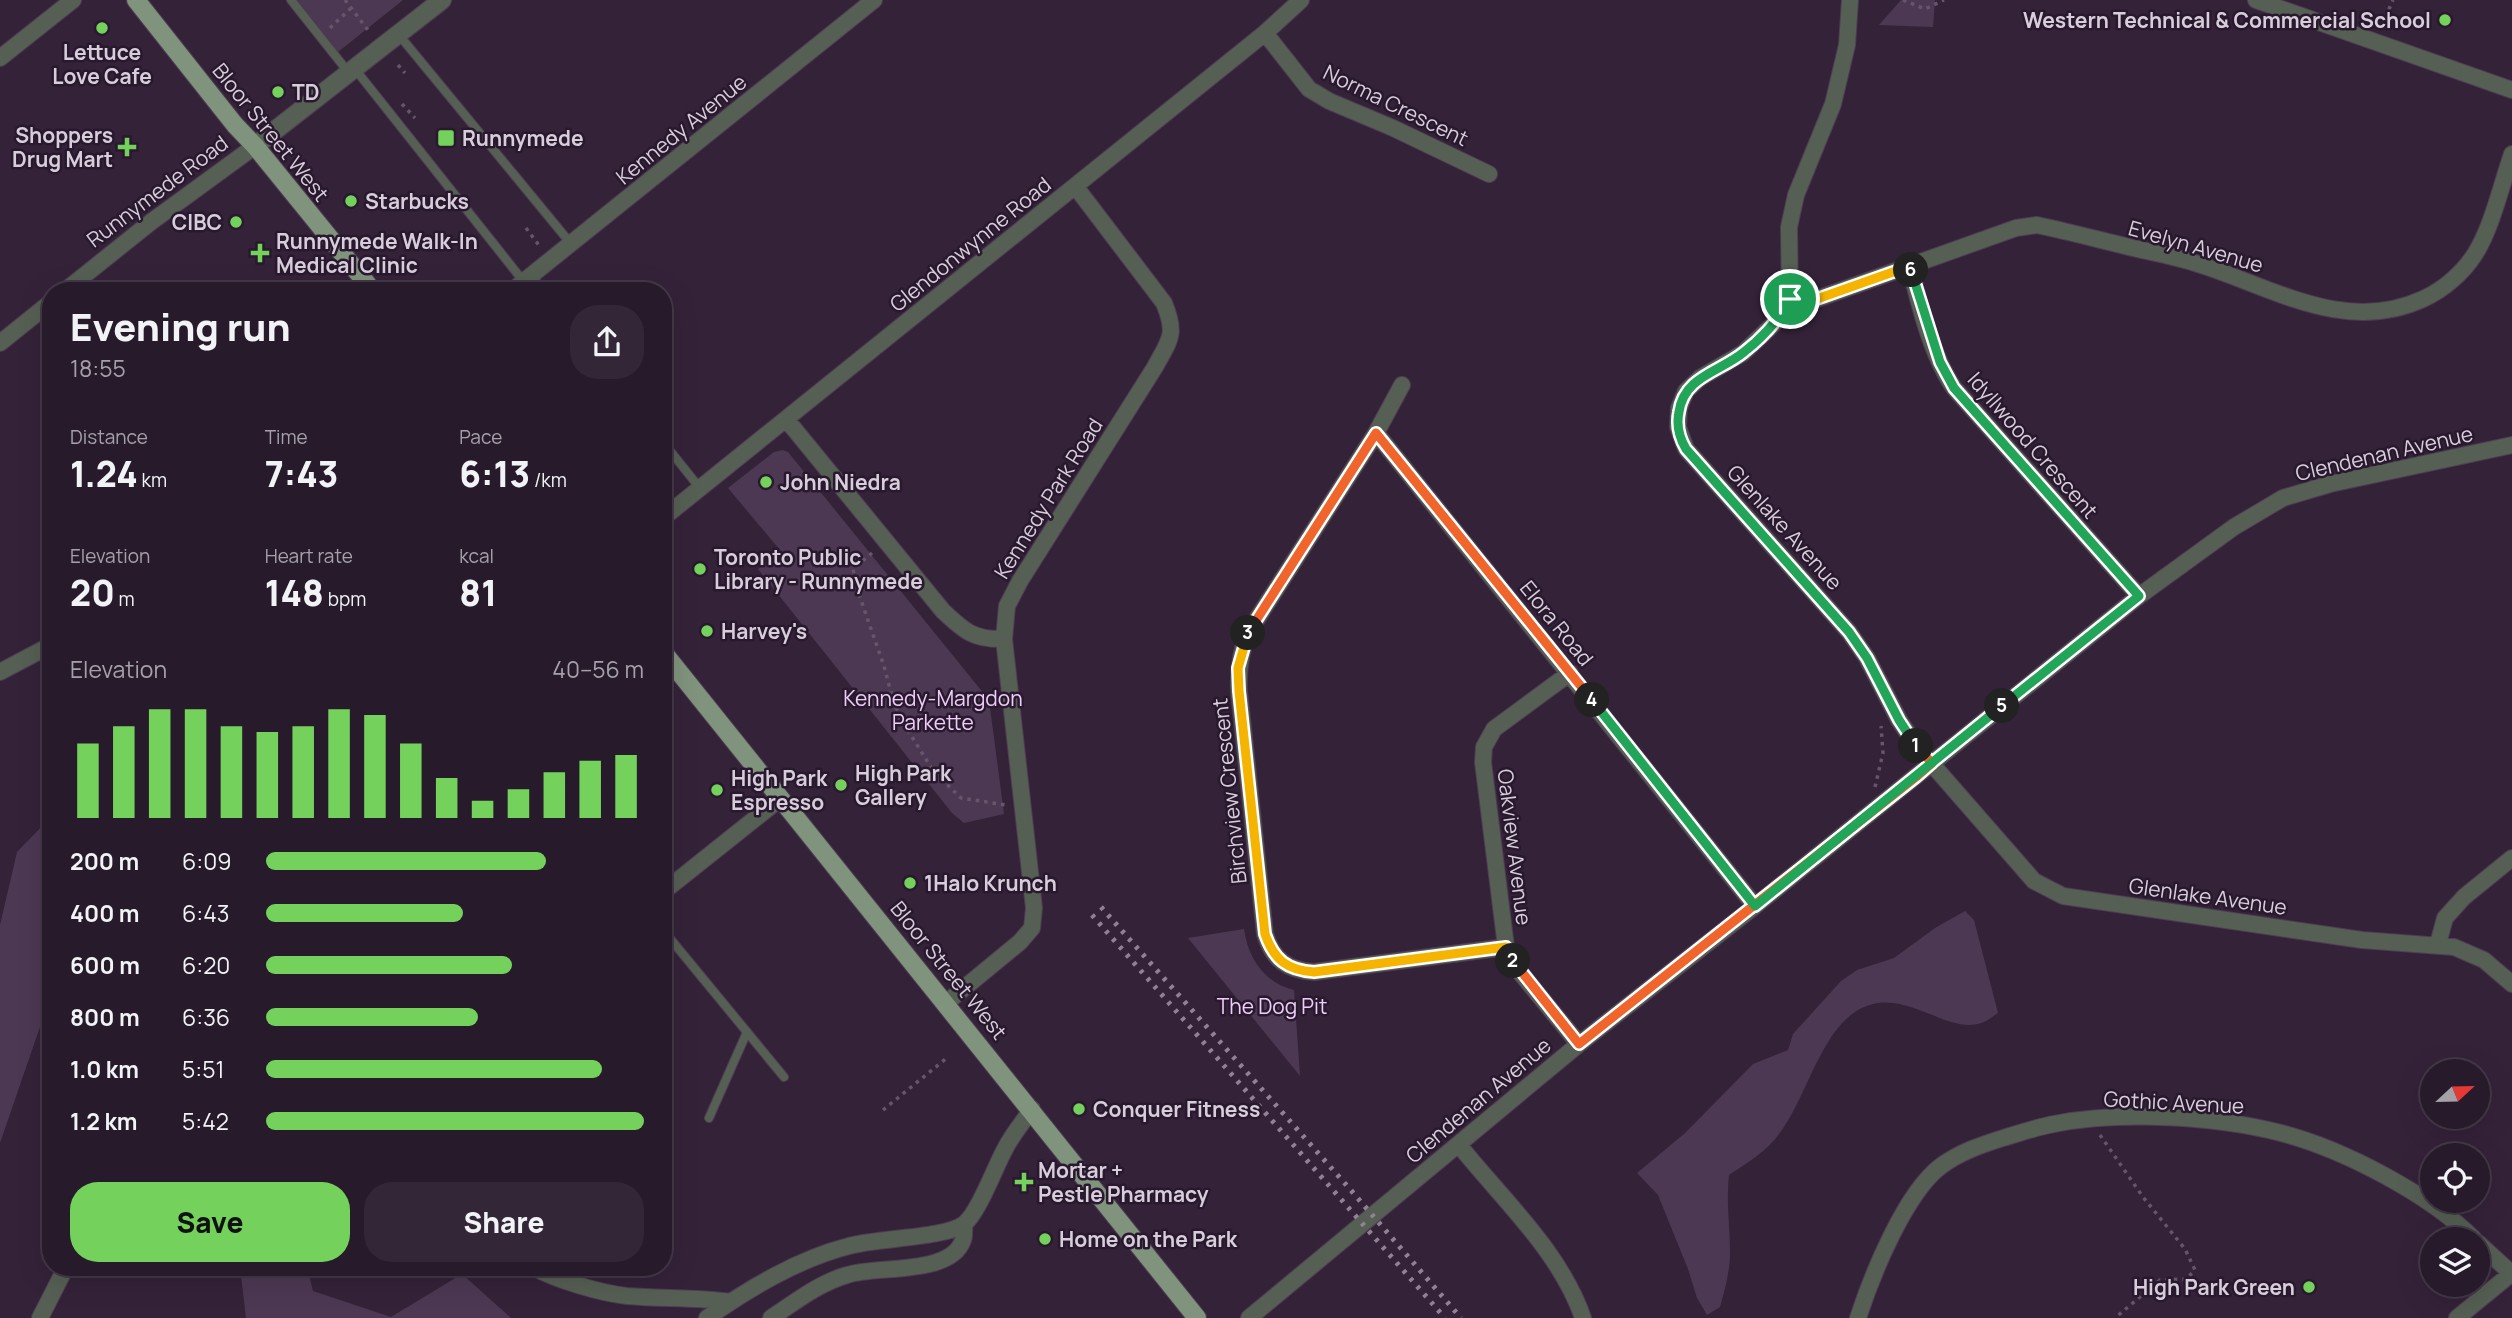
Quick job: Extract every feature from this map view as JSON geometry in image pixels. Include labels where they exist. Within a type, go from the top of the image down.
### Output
[{"type":"main road","name":"Bloor Street West","points":[[136,0],[362,282]]},
{"type":"main road","name":"Bloor Street West","points":[[672,663],[1197,1318]]},
{"type":"street","points":[[0,58],[73,0]]},
{"type":"street","name":"Runnymede Road","points":[[76,282],[442,0]]},
{"type":"street","name":"Kennedy Avenue","points":[[524,282],[874,0]]},
{"type":"street","name":"Glendonwynne Road","points":[[672,510],[1265,33],[1301,0]]},
{"type":"street","points":[[1790,299],[1789,227],[1793,205],[1833,104],[1847,45],[1850,0]]},
{"type":"street","points":[[2256,0],[2512,90]]},
{"type":"street","name":"Norma Crescent","points":[[1265,33],[1309,89],[1329,101],[1489,174]]},
{"type":"street","name":"Evelyn Avenue","points":[[1790,299],[1814,300],[2016,228],[2037,226],[2197,264],[2321,308],[2359,314],[2384,312],[2407,307],[2431,295],[2449,283],[2468,262],[2483,237],[2512,154]]},
{"type":"street","name":"Kennedy Park Road","points":[[946,1003],[1020,942],[1032,928],[1034,908],[1004,639],[1007,606],[1171,337],[1171,320],[1164,303],[1074,186]]},
{"type":"street","name":"Idyllwood Crescent","points":[[1910,266],[1914,286],[1940,362],[1954,388],[2139,596]]},
{"type":"street","name":"Glenlake Avenue","points":[[1790,299],[1781,317],[1744,353],[1700,378],[1686,391],[1678,417],[1681,441],[1854,638],[1917,747],[2034,881],[2063,896],[2362,940],[2454,947],[2484,960],[2512,984]]},
{"type":"street","points":[[0,343],[42,309]]},
{"type":"street","name":"Birchview Crescent","points":[[1402,385],[1376,433],[1248,633],[1242,649],[1238,668],[1239,691],[1265,934],[1269,945],[1286,965],[1297,971],[1314,972],[1506,947]]},
{"type":"street","points":[[786,419],[943,611],[965,632],[990,639],[1004,639]]},
{"type":"street","name":"Elora Road","points":[[1376,433],[1755,906]]},
{"type":"street","name":"Clendenan Avenue","points":[[1249,1318],[1579,1044],[1755,906],[2139,596],[2234,527],[2283,498],[2330,484],[2512,446]]},
{"type":"street","points":[[0,672],[42,650]]},
{"type":"street","name":"Oakview Avenue","points":[[1570,673],[1506,718],[1488,737],[1483,762],[1506,947],[1514,965],[1579,1044]]},
{"type":"street","points":[[672,885],[781,798]]},
{"type":"street","points":[[2438,944],[2445,918],[2464,897],[2512,858]]},
{"type":"street","points":[[771,1318],[813,1290],[850,1274],[925,1265],[942,1260],[954,1252],[963,1240],[964,1224],[976,1207],[1006,1147],[1032,1110]]},
{"type":"street","name":"Gothic Avenue","points":[[1858,1318],[1877,1268],[1899,1224],[1921,1186],[1929,1178],[1969,1150],[2054,1124],[2098,1118],[2159,1118],[2232,1124],[2283,1134],[2353,1161],[2418,1194],[2459,1227]]},
{"type":"street","points":[[1459,1145],[1558,1267],[1577,1300],[1583,1318]]},
{"type":"street","points":[[707,1318],[748,1290],[821,1254],[880,1239],[933,1234],[964,1224]]},
{"type":"street","points":[[2457,1318],[2512,1273],[2490,1254]]},
{"type":"street","points":[[40,1318],[61,1276]]},
{"type":"street","points":[[558,1276],[624,1296],[698,1297],[730,1302]]},
{"type":"lane","points":[[290,0],[352,71],[522,282]]},
{"type":"lane","points":[[399,35],[572,245]]},
{"type":"lane","points":[[672,453],[699,487]]},
{"type":"lane","points":[[672,941],[784,1077]]},
{"type":"lane","points":[[709,1118],[747,1032]]},
{"type":"path","points":[[345,0],[368,30]]},
{"type":"path","points":[[1903,0],[1925,9],[1944,0]]},
{"type":"path","points":[[2382,25],[2393,0]]},
{"type":"path","points":[[321,38],[352,8]]},
{"type":"path","points":[[398,65],[405,73]]},
{"type":"path","points":[[402,104],[415,118]]},
{"type":"path","points":[[874,552],[853,569],[856,586],[902,721],[934,772],[961,798],[1010,806]]},
{"type":"path","points":[[1874,791],[1883,753],[1881,720]]},
{"type":"path","points":[[883,1110],[948,1057]]},
{"type":"path","points":[[2098,1133],[2143,1197],[2185,1249],[2195,1270],[2186,1279],[2160,1280],[2115,1318]]},
{"type":"green space","points":[[297,0],[403,0],[338,52]]},
{"type":"green space","points":[[1901,0],[1935,0],[1933,27],[1879,25]]},
{"type":"green space","name":"Kennedy-Margdon Parkette","points":[[774,452],[788,452],[989,700],[1004,814],[964,823],[952,813],[758,569],[780,550],[728,488]]},
{"type":"green space","points":[[42,826],[42,1021],[0,1143],[0,925],[17,852]]},
{"type":"green space","points":[[1965,911],[1974,920],[1998,1013],[1984,1022],[1969,1025],[1954,1023],[1906,1006],[1872,1004],[1855,1012],[1843,1023],[1822,1052],[1789,1120],[1779,1134],[1763,1151],[1729,1175],[1728,1273],[1720,1307],[1707,1315],[1697,1298],[1658,1195],[1637,1173],[1684,1134],[1753,1064],[1788,1050],[1793,1034],[1841,981],[1857,970],[1894,958],[1935,928]]},
{"type":"green space","name":"The Dog Pit","points":[[1244,929],[1249,950],[1266,976],[1294,990],[1300,1076],[1188,938]]},
{"type":"green space","points":[[241,1276],[309,1276],[313,1291],[391,1317],[459,1276],[464,1276],[511,1318],[246,1318]]},
{"type":"railway","points":[[1101,907],[1461,1318]]},
{"type":"railway","points":[[1092,915],[1445,1318]]},
{"type":"place","name":"Western Technical & Commercial School","points":[[2445,20]]},
{"type":"place","name":"Lettuce Love Cafe","points":[[102,28]]},
{"type":"place","name":"TD","points":[[278,92]]},
{"type":"place","name":"Runnymede","points":[[446,138]]},
{"type":"place","name":"Shoppers Drug Mart","points":[[127,147]]},
{"type":"place","name":"Starbucks","points":[[351,201]]},
{"type":"place","name":"CIBC","points":[[236,222]]},
{"type":"place","name":"Runnymede Walk-In Medical Clinic","points":[[260,253]]},
{"type":"place","name":"John Niedra","points":[[766,482]]},
{"type":"place","name":"Toronto Public Library - Runnymede","points":[[700,569]]},
{"type":"place","name":"Harvey's","points":[[707,631]]},
{"type":"place","name":"High Park Gallery","points":[[841,785]]},
{"type":"place","name":"High Park Espresso","points":[[717,790]]},
{"type":"place","name":"1Halo Krunch","points":[[910,883]]},
{"type":"place","name":"Conquer Fitness","points":[[1079,1109]]},
{"type":"place","name":"Mortar + Pestle Pharmacy","points":[[1024,1182]]},
{"type":"place","name":"Home on the Park","points":[[1045,1239]]},
{"type":"place","name":"High Park Green","points":[[2309,1287]]},
{"type":"route","points":[[1790,299],[1781,317],[1744,353],[1710,371],[1686,391],[1678,417],[1681,441],[1849,632],[1867,658],[1899,720],[1917,747],[1932,763],[1755,906],[1579,1044],[1514,965],[1506,947],[1314,972],[1297,971],[1286,965],[1269,945],[1265,934],[1238,668],[1248,633],[1376,433],[1755,906],[2139,596],[1954,388],[1940,362],[1914,286],[1910,266],[1814,300],[1790,299]]}]
